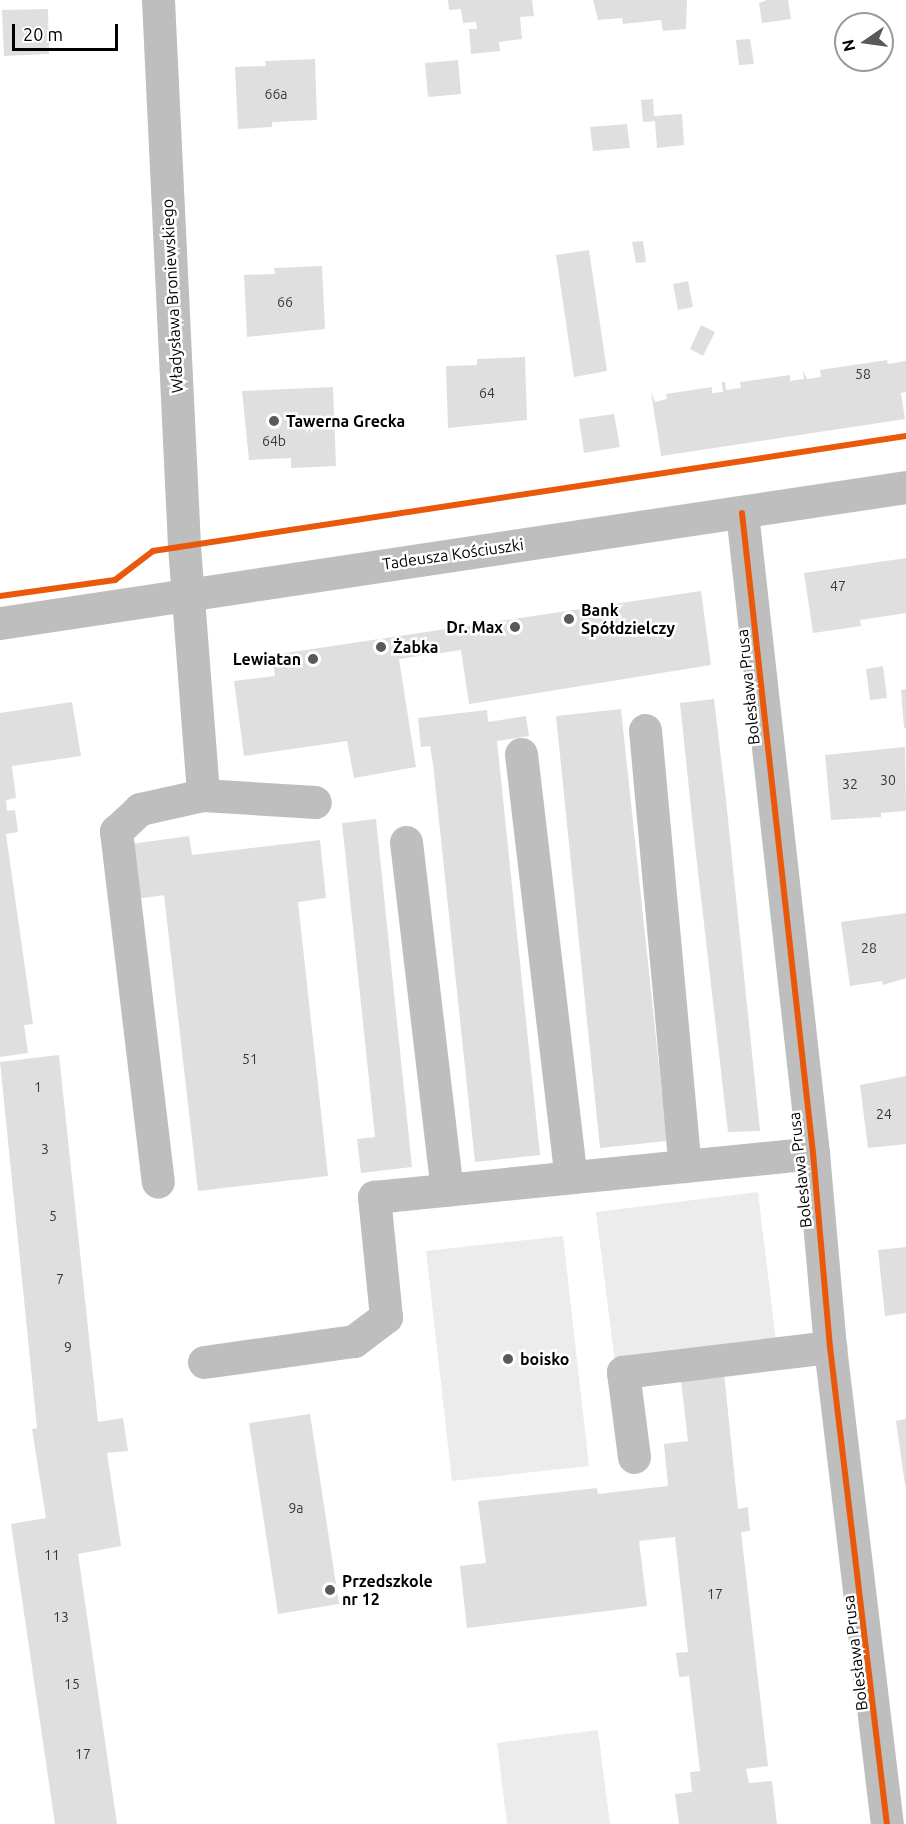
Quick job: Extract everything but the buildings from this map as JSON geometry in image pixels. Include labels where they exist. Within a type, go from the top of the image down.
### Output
[{"type":"street","name":"Władysława Broniewskiego","points":[[158,0],[187,592],[203,795]]},
{"type":"street","name":"Tadeusza Kościuszki","points":[[0,624],[187,592],[742,513],[906,487]]},
{"type":"street","name":"Bolesława Prusa","points":[[742,513],[813,1153],[830,1347],[887,1824]]},
{"type":"street","points":[[645,730],[685,1166]]},
{"type":"street","points":[[521,754],[571,1177]]},
{"type":"street","points":[[158,1181],[116,831],[140,808],[203,795],[315,802]]},
{"type":"street","points":[[406,842],[447,1190]]},
{"type":"street","points":[[204,1362],[354,1341],[386,1317],[374,1197],[813,1153]]},
{"type":"street","points":[[634,1457],[623,1372],[830,1347]]},
{"type":"shaded area","points":[[758,1192],[776,1342],[615,1363],[596,1212]]},
{"type":"shaded area","name":"boisko","points":[[563,1236],[589,1466],[452,1481],[426,1251]]},
{"type":"shaded area","points":[[598,1730],[610,1824],[507,1824],[497,1743]]},
{"type":"cycle path","points":[[0,596],[115,580],[153,551],[906,436]]},
{"type":"cycle path","points":[[742,513],[813,1153],[830,1347],[887,1824]]},
{"type":"place","name":"Tawerna Grecka","points":[[274,421]]},
{"type":"place","name":"Bank Spółdzielczy","points":[[569,619]]},
{"type":"place","name":"Dr. Max","points":[[515,627]]},
{"type":"place","name":"Żabka","points":[[381,647]]},
{"type":"place","name":"Lewiatan","points":[[313,659]]},
{"type":"place","name":"boisko","points":[[508,1359]]},
{"type":"place","name":"Przedszkole nr 12","points":[[330,1590]]}]
